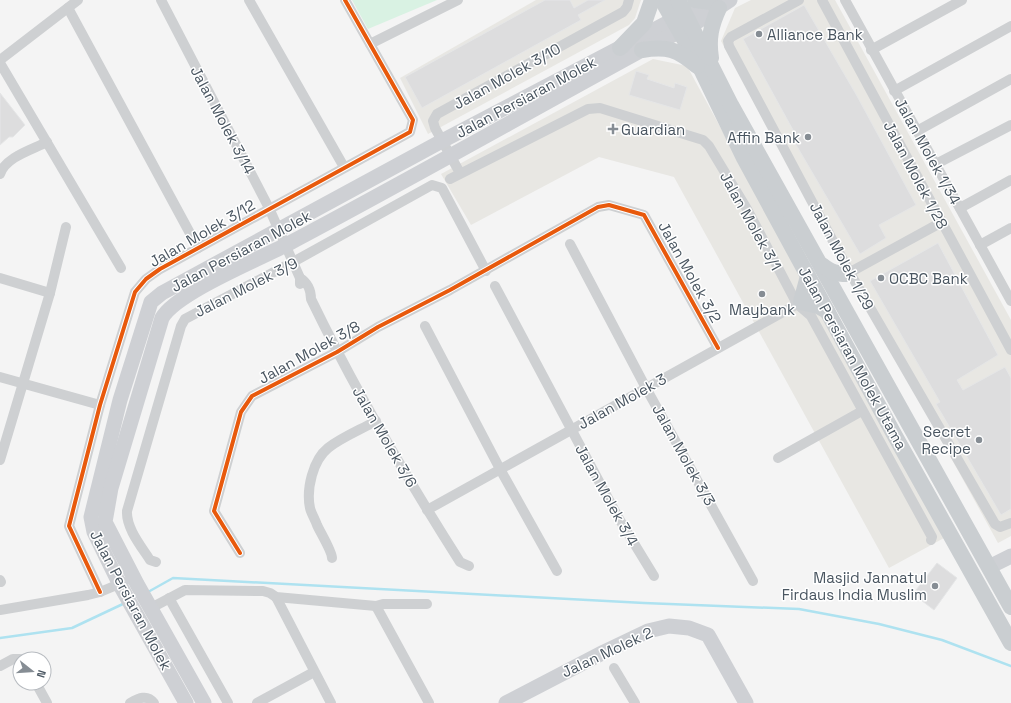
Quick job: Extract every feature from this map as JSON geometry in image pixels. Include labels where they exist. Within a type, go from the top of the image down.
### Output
[{"type":"main road","points":[[620,48],[644,23],[652,0]]},
{"type":"main road","points":[[662,0],[681,18],[707,68]]},
{"type":"main road","points":[[695,0],[719,2],[710,30],[707,68]]},
{"type":"main road","name":"Jalan Persiaran Molek","points":[[186,703],[122,588],[94,532],[91,517],[120,400],[151,302],[162,293],[442,141],[620,48],[681,18],[719,2]]},
{"type":"main road","name":"Jalan Persiaran Molek","points":[[204,703],[111,535],[105,517],[111,488],[165,312],[182,298],[286,244],[642,50],[681,18]]},
{"type":"main road","points":[[642,50],[656,48],[677,51],[707,68]]},
{"type":"main road","name":"Jalan Persiaran Molek Utama","points":[[707,68],[731,105],[821,264],[1011,607]]},
{"type":"main road","name":"Jalan Persiaran Molek Utama","points":[[707,68],[734,139],[816,292],[1011,643]]},
{"type":"main road","points":[[821,264],[830,272],[837,274],[849,273]]},
{"type":"main road","points":[[816,292],[819,285],[821,264]]},
{"type":"main road","points":[[840,298],[840,286],[849,273]]},
{"type":"main road","points":[[808,276],[799,303],[811,304],[827,311]]},
{"type":"main road","points":[[827,311],[825,298],[832,284]]},
{"type":"main road","points":[[989,567],[1010,559]]},
{"type":"main road","name":"Jalan Molek 2","points":[[506,703],[648,631],[669,626],[689,628],[708,635],[746,703]]},
{"type":"street","points":[[0,60],[78,0]]},
{"type":"street","name":"Jalan Molek 3/14","points":[[161,0],[269,208],[293,262]]},
{"type":"street","points":[[249,0],[344,167]]},
{"type":"street","name":"Jalan Molek 3/12","points":[[100,592],[69,526],[100,405],[135,292],[146,279],[269,208],[410,132],[413,126],[413,120],[345,0]]},
{"type":"street","points":[[370,44],[458,0]]},
{"type":"street","name":"Jalan Molek 3/10","points":[[460,173],[449,155],[433,121],[437,114],[623,12],[627,7],[629,0]]},
{"type":"street","name":"Jalan Molek 1/29","points":[[799,0],[731,37],[728,41],[849,273],[995,524],[1000,527],[1011,524]]},
{"type":"street","name":"Jalan Molek 1/28","points":[[822,0],[1011,350]]},
{"type":"street","name":"Jalan Molek 1/34","points":[[845,0],[871,50],[980,245],[1008,286],[1011,301]]},
{"type":"street","points":[[871,50],[962,0]]},
{"type":"street","points":[[68,8],[198,248]]},
{"type":"street","points":[[894,91],[1011,26]]},
{"type":"street","points":[[0,63],[121,268]]},
{"type":"street","points":[[917,132],[1011,79]]},
{"type":"street","name":"Jalan Molek 3/1","points":[[450,179],[588,109],[600,108],[703,140],[709,146],[747,208],[799,303],[811,316],[932,537],[931,540]]},
{"type":"street","points":[[936,164],[1011,125]]},
{"type":"street","points":[[0,174],[3,166],[11,160],[47,142]]},
{"type":"street","points":[[960,208],[1011,180]]},
{"type":"street","name":"Jalan Molek 3/9","points":[[156,562],[150,560],[129,525],[127,511],[181,326],[185,319],[293,262],[432,185],[442,188],[486,270]]},
{"type":"street","name":"Jalan Molek 3/2","points":[[486,270],[598,207],[609,205],[644,215],[718,348]]},
{"type":"street","points":[[832,284],[835,280],[942,222]]},
{"type":"street","points":[[0,460],[50,293],[66,227]]},
{"type":"street","points":[[980,245],[1011,228]]},
{"type":"street","name":"Jalan Molek 3/3","points":[[570,244],[646,388],[753,581]]},
{"type":"street","name":"Jalan Molek 3/6","points":[[293,262],[300,278],[299,283],[306,296],[311,299],[336,352],[427,510],[460,562],[469,566]]},
{"type":"street","name":"Jalan Molek 3/8","points":[[240,553],[214,510],[241,412],[252,396],[486,270]]},
{"type":"street","points":[[0,278],[50,293]]},
{"type":"street","name":"Jalan Molek 3/4","points":[[495,286],[618,517],[654,576]]},
{"type":"street","name":"Jalan Molek 3","points":[[427,510],[799,303],[816,292]]},
{"type":"street","points":[[425,326],[500,469],[557,571]]},
{"type":"street","points":[[0,377],[100,405]]},
{"type":"street","points":[[778,458],[862,411]]},
{"type":"street","points":[[332,558],[332,554],[310,508],[310,487],[315,468],[320,457],[328,448],[376,421]]},
{"type":"street","points":[[0,610],[122,588],[135,580]]},
{"type":"street","points":[[149,606],[184,590],[202,589],[263,591],[276,597],[376,606],[383,604],[427,604]]},
{"type":"street","points":[[276,597],[331,703]]},
{"type":"street","points":[[169,598],[228,703]]},
{"type":"street","points":[[376,606],[429,703]]},
{"type":"street","points":[[0,666],[12,660]]},
{"type":"street","points":[[614,668],[635,703]]},
{"type":"street","points":[[257,703],[314,672]]},
{"type":"street","points":[[40,691],[47,703]]},
{"type":"street","points":[[130,703],[142,697],[149,699],[154,703]]},
{"type":"shaded area","points":[[536,0],[641,0],[635,18],[629,25],[428,134],[400,78]]},
{"type":"shaded area","points":[[751,0],[835,0],[1011,320],[1011,536],[998,543],[721,41],[735,8]]},
{"type":"shaded area","points":[[653,59],[687,66],[944,538],[889,568],[674,177],[599,157],[471,225],[441,174]]},
{"type":"green space","points":[[352,0],[437,0],[368,29]]},
{"type":"building","points":[[545,0],[570,0],[574,8],[588,0],[605,0],[578,15],[581,20],[422,108],[405,77]]},
{"type":"building","points":[[804,5],[857,96],[916,205],[879,225],[886,238],[860,254],[795,143],[799,141],[743,39]]},
{"type":"building","points":[[636,71],[649,75],[647,79],[674,88],[675,83],[687,87],[680,110],[629,95]]},
{"type":"building","points":[[0,93],[25,125],[13,137],[9,137],[0,145]]},
{"type":"building","points":[[938,243],[998,355],[957,380],[963,390],[1005,367],[1011,378],[1011,509],[1001,515],[936,404],[940,402],[870,281]]},
{"type":"building","name":"Masjid Jannatul Firdaus India Muslim","points":[[937,563],[957,578],[934,610],[913,594]]},
{"type":"waterway","points":[[148,592],[173,578],[644,603],[799,609],[879,624],[942,640],[1011,666]]},
{"type":"waterway","points":[[0,638],[72,628],[125,603]]},
{"type":"cycle path","points":[[100,592],[69,526],[100,405],[135,292],[146,279],[160,269],[410,132],[413,120],[345,0]]},
{"type":"cycle path","points":[[240,553],[214,511],[241,412],[252,396],[337,352],[378,327],[450,290],[598,207],[609,205],[644,215],[718,348]]},
{"type":"place","name":"Alliance Bank","points":[[759,34]]},
{"type":"place","name":"Guardian","points":[[613,129]]},
{"type":"place","name":"Affin Bank","points":[[808,137]]},
{"type":"place","name":"OCBC Bank","points":[[881,278]]},
{"type":"place","name":"Maybank","points":[[762,294]]},
{"type":"place","name":"Secret Recipe","points":[[979,440]]},
{"type":"place","name":"Masjid Jannatul Firdaus India Muslim","points":[[935,586]]}]
